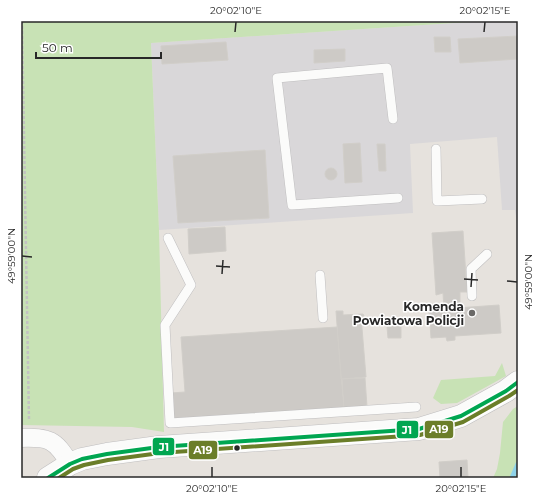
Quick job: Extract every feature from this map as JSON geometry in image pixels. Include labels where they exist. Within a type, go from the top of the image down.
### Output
[{"type":"street","points":[[48,478],[76,462],[106,454],[159,447],[419,429],[462,416],[506,391],[518,382]]},
{"type":"street","points":[[26,438],[43,438],[51,440],[76,462]]},
{"type":"lane","points":[[392,119],[387,68],[277,78],[292,205],[398,198]]},
{"type":"lane","points":[[436,149],[437,201],[482,199]]},
{"type":"lane","points":[[168,238],[192,285],[165,326],[170,423],[416,407]]},
{"type":"lane","points":[[472,296],[471,269],[487,254]]},
{"type":"lane","points":[[320,275],[323,318]]},
{"type":"path","points":[[22,21],[26,438]]},
{"type":"shaded area","points":[[484,21],[518,21],[518,230],[515,210],[502,210],[497,137],[410,144],[413,213],[159,230],[151,43]]},
{"type":"green space","points":[[21,21],[484,21],[151,43],[159,230],[164,432],[132,427],[21,425]]},
{"type":"green space","points":[[502,363],[506,376],[457,403],[441,404],[433,398],[441,380],[495,376]]},
{"type":"green space","points":[[518,406],[518,478],[493,478],[497,469],[500,453],[503,422],[513,409]]},
{"type":"building","points":[[518,36],[518,59],[460,63],[458,39]]},
{"type":"building","points":[[434,37],[450,37],[451,52],[435,52]]},
{"type":"building","points":[[226,42],[228,60],[162,64],[161,46]]},
{"type":"building","points":[[345,49],[345,61],[314,63],[314,50]]},
{"type":"building","points":[[360,143],[362,182],[345,183],[343,144]]},
{"type":"building","points":[[377,144],[385,144],[386,171],[379,171]]},
{"type":"building","points":[[265,150],[269,218],[178,223],[173,156]]},
{"type":"building","points":[[329,168],[333,168],[337,174],[333,180],[329,180],[325,176],[325,172]]},
{"type":"building","points":[[225,227],[226,251],[189,254],[188,229]]},
{"type":"building","points":[[463,231],[467,292],[460,292],[460,308],[444,309],[443,293],[436,295],[432,233]]},
{"type":"building","points":[[499,305],[501,333],[455,336],[455,340],[447,341],[446,337],[431,338],[429,310]]},
{"type":"building","points":[[336,311],[343,311],[343,315],[363,314],[364,316],[361,316],[366,377],[341,379]]},
{"type":"building","points":[[401,326],[401,338],[388,338],[387,327]]},
{"type":"building","points":[[337,327],[344,409],[173,420],[171,393],[185,392],[181,337]]},
{"type":"building","points":[[365,378],[367,407],[344,409],[342,379]]},
{"type":"building","points":[[467,460],[468,478],[440,478],[439,462]]},
{"type":"waterway","points":[[512,478],[518,464]]},
{"type":"transit line","name":"J1","points":[[48,478],[70,464],[82,459],[159,447],[419,429],[461,416],[506,391],[518,382]]},
{"type":"transit line","name":"A19","points":[[59,478],[73,469],[84,465],[160,453],[420,435],[463,422],[518,390]]},
{"type":"place","name":"Komenda Powiatowa Policji","points":[[472,313]]}]
